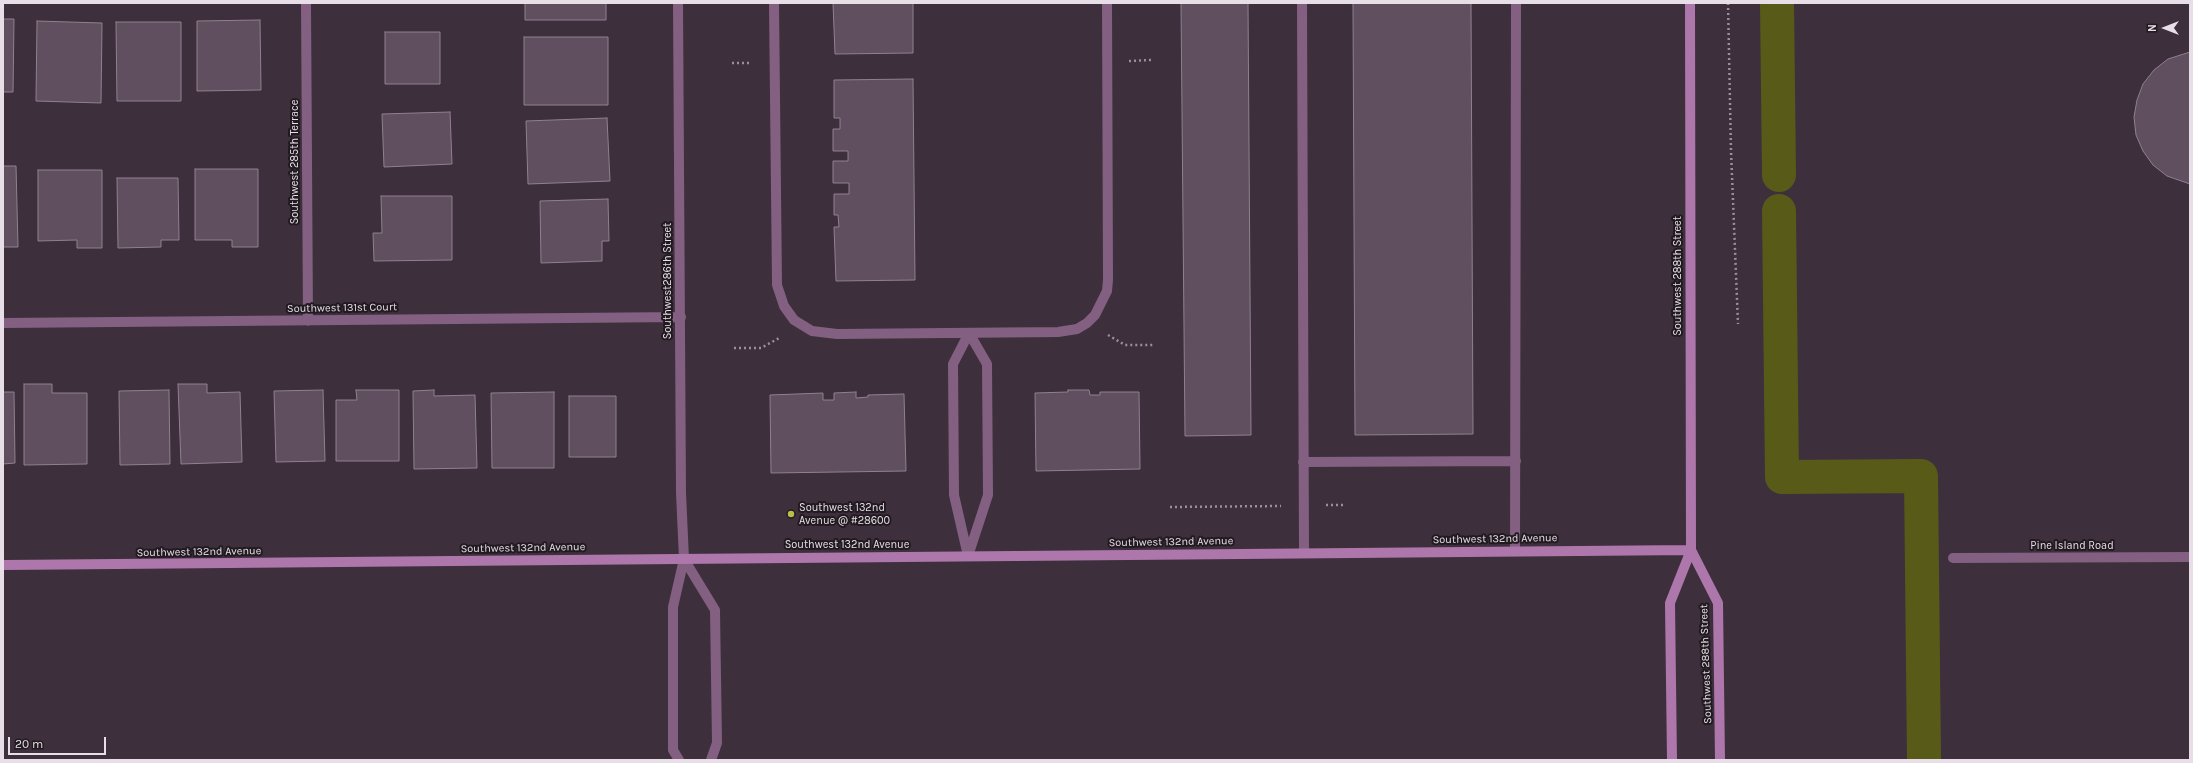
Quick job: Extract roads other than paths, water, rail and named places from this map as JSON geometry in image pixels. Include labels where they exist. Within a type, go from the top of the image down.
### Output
[{"type":"street","name":"Southwest 285th Terrace","points":[[306,3],[308,321]]},
{"type":"street","name":"Southwest286th Street","points":[[678,3],[681,493],[684,559]]},
{"type":"street","points":[[774,3],[776,274],[780,296],[784,306],[794,320],[802,326],[824,334],[1068,331],[1087,323],[1095,315],[1104,300],[1107,291],[1109,265],[1107,3]]},
{"type":"street","points":[[1302,3],[1304,553]]},
{"type":"street","points":[[1515,550],[1516,3]]},
{"type":"street","name":"Southwest 288th Street","points":[[1672,760],[1670,603],[1691,550],[1690,3]]},
{"type":"street","name":"Southwest 131st Court","points":[[3,323],[680,317]]},
{"type":"street","points":[[968,556],[988,495],[987,364],[969,333]]},
{"type":"street","points":[[968,556],[954,495],[953,364],[969,333]]},
{"type":"street","points":[[1303,462],[1516,461]]},
{"type":"street","name":"Southwest 132nd Avenue","points":[[3,565],[1515,550],[1691,550]]},
{"type":"street","name":"Southwest 288th Street","points":[[1691,550],[1718,603],[1720,760]]},
{"type":"street","name":"Pine Island Road","points":[[1953,558],[2190,557]]},
{"type":"street","points":[[679,760],[674,750],[673,607],[684,559]]},
{"type":"street","points":[[684,559],[715,610],[717,743],[711,760]]},
{"type":"waterway","points":[[1777,3],[1779,175]]},
{"type":"waterway","points":[[1779,211],[1782,477],[1921,476],[1924,760]]},
{"type":"place","name":"Southwest 132nd Avenue @ #28600","points":[[791,514]]}]
